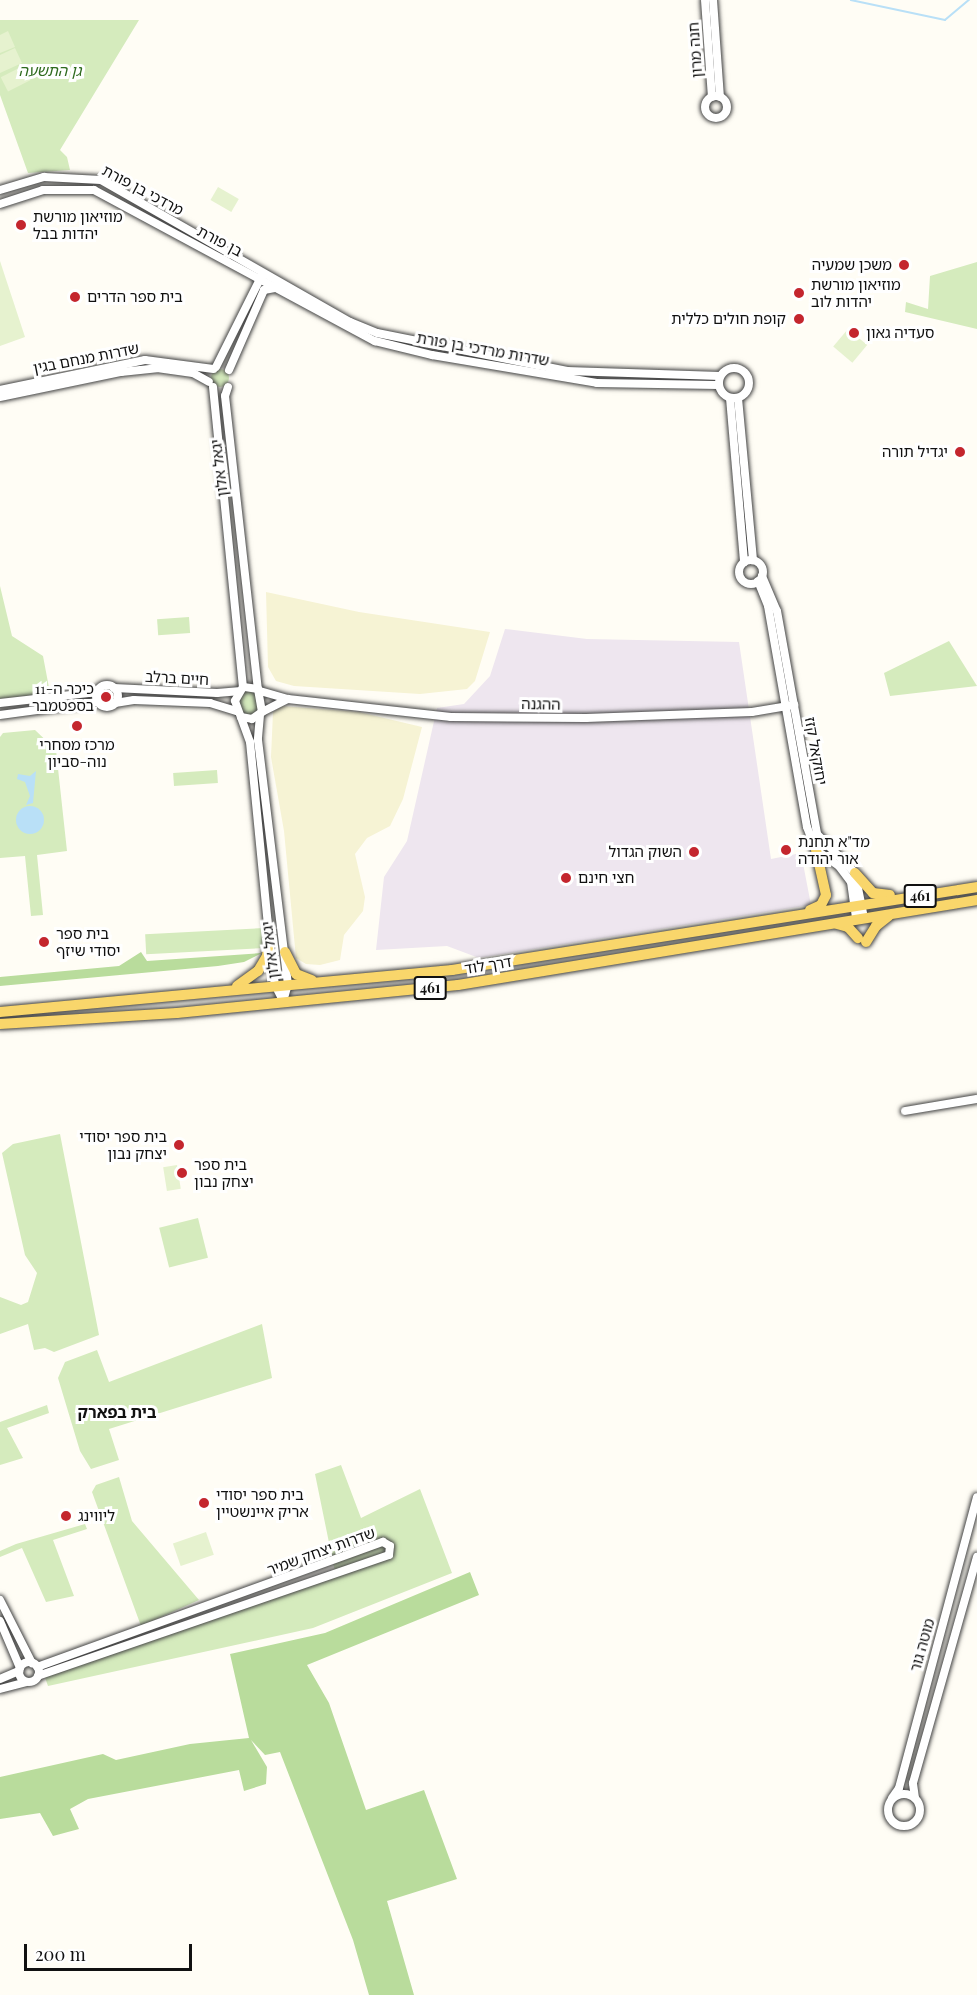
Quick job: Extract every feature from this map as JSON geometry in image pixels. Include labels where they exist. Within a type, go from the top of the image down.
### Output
[{"type":"main road","points":[[795,914],[813,909],[824,900],[825,885],[816,850]]},
{"type":"main road","points":[[855,873],[879,895],[977,886]]},
{"type":"main road","name":"דרך לוד","points":[[0,1012],[232,988],[452,970],[977,886]]},
{"type":"main road","name":"דרך לוד","points":[[0,1024],[177,1013],[459,985],[977,900]]},
{"type":"main road","points":[[834,923],[848,927],[862,940],[892,914]]},
{"type":"main road","points":[[232,988],[258,971],[267,956],[269,937]]},
{"type":"main road","points":[[285,952],[297,974],[324,982]]},
{"type":"street","name":"חנה מרון","points":[[705,0],[716,97],[713,0]]},
{"type":"street","name":"מרדכי בן פורת","points":[[0,190],[44,177],[101,180],[261,275]]},
{"type":"street","name":"בן פורת","points":[[0,204],[43,190],[94,190],[261,275]]},
{"type":"street","name":"שדרות מרדכי בן פורת","points":[[261,275],[275,288],[353,332],[432,355],[597,383],[719,381]]},
{"type":"street","name":"שדרות מרדכי בן פורת","points":[[261,275],[350,322],[377,333],[567,371],[719,381]]},
{"type":"street","points":[[228,387],[211,385],[214,368],[261,275]]},
{"type":"street","points":[[229,370],[264,290],[275,288]]},
{"type":"street","name":"שדרות מנחם בגין","points":[[0,390],[145,360],[229,370]]},
{"type":"street","name":"שדרות מנחם בגין","points":[[0,397],[121,372],[157,368],[193,373],[211,385]]},
{"type":"street","points":[[734,398],[749,385],[744,371],[729,368],[719,381],[734,398],[749,561],[740,576],[750,583],[760,578]]},
{"type":"street","name":"יגאל אלון","points":[[229,370],[232,381],[225,396],[259,690],[261,714],[258,740],[288,984],[283,1001]]},
{"type":"street","name":"יגאל אלון","points":[[211,385],[241,689],[239,714],[250,742],[275,985],[283,1001]]},
{"type":"street","name":"יחזקאל קזז","points":[[749,561],[761,566],[760,578],[777,611],[807,827],[816,850],[845,873],[859,905]]},
{"type":"street","points":[[0,703],[97,692],[104,685],[114,688],[115,703],[105,707],[98,702],[0,715]]},
{"type":"street","name":"חיים ברלב","points":[[114,688],[217,693],[241,689],[259,690]]},
{"type":"street","name":"ההגנה","points":[[259,690],[288,699],[451,717],[586,718],[752,712],[790,705]]},
{"type":"street","points":[[97,692],[98,702]]},
{"type":"street","points":[[239,714],[261,714],[288,699]]},
{"type":"street","name":"חיים ברלב","points":[[115,703],[134,700],[210,703],[239,714]]},
{"type":"street","name":"יחזקאל קזז","points":[[790,705],[817,834],[855,873],[860,918]]},
{"type":"street","points":[[905,1112],[977,1099]]},
{"type":"street","name":"מוטה גור","points":[[977,1497],[899,1788],[892,1798],[887,1814],[892,1822],[902,1827],[918,1818],[920,1809],[915,1798],[913,1783],[977,1557]]},
{"type":"street","name":"שדרות יצחק שמיר","points":[[383,1542],[390,1546],[389,1554],[36,1669],[383,1542]]},
{"type":"street","points":[[0,1600],[36,1669]]},
{"type":"street","points":[[0,1621],[26,1682]]},
{"type":"street","points":[[0,1679],[20,1670],[36,1669]]},
{"type":"street","points":[[0,1689],[26,1682],[36,1669]]},
{"type":"street","points":[[892,1798],[905,1794],[915,1798]]},
{"type":"shaded area","points":[[266,592],[359,612],[490,632],[475,681],[467,689],[420,694],[294,686],[276,681],[268,667]]},
{"type":"shaded area","points":[[505,629],[587,639],[739,642],[771,859],[801,853],[811,905],[479,958],[447,946],[376,950],[384,877],[407,841],[437,708],[464,704],[490,676]]},
{"type":"shaded area","points":[[282,706],[359,712],[422,727],[403,799],[390,826],[367,838],[355,854],[365,897],[363,911],[344,935],[340,960],[320,965],[306,964],[296,958],[284,831],[271,757],[273,712]]},
{"type":"green space","name":"גן התשעה","points":[[0,20],[139,20],[60,150],[67,157],[70,170],[28,173],[0,95]]},
{"type":"green space","points":[[8,31],[15,47],[0,53],[0,35]]},
{"type":"green space","points":[[15,48],[22,63],[0,73],[0,55]]},
{"type":"green space","points":[[23,66],[30,80],[8,92],[1,77]]},
{"type":"green space","points":[[218,187],[239,199],[231,212],[210,200]]},
{"type":"green space","points":[[0,261],[25,337],[0,346]]},
{"type":"green space","points":[[977,262],[977,329],[905,312],[906,302],[928,309],[930,276]]},
{"type":"green space","points":[[848,329],[867,345],[852,363],[833,347]]},
{"type":"green space","points":[[216,369],[224,369],[229,374],[227,385],[216,387],[211,382],[211,374]]},
{"type":"green space","points":[[0,586],[12,636],[43,656],[50,693],[0,699]]},
{"type":"green space","points":[[189,617],[190,633],[158,635],[157,619]]},
{"type":"green space","points":[[949,641],[977,686],[890,696],[884,673]]},
{"type":"green space","points":[[106,686],[113,689],[116,696],[113,703],[106,706],[99,703],[96,696],[99,689]]},
{"type":"green space","points":[[255,688],[259,715],[242,717],[238,690]]},
{"type":"green space","points":[[35,730],[56,750],[67,851],[37,855],[43,915],[31,916],[25,856],[0,858],[0,737],[3,733]]},
{"type":"green space","points":[[217,770],[218,783],[174,786],[173,773]]},
{"type":"green space","points":[[264,928],[265,948],[146,954],[145,934]]},
{"type":"green space","points":[[141,952],[147,961],[262,953],[244,962],[218,966],[0,986],[0,977],[119,966]]},
{"type":"green space","points":[[60,1134],[99,1335],[54,1352],[45,1348],[34,1350],[28,1324],[0,1334],[0,1297],[21,1305],[28,1302],[37,1273],[25,1255],[2,1153],[13,1144]]},
{"type":"green space","points":[[177,1165],[181,1189],[167,1191],[163,1167]]},
{"type":"green space","points":[[198,1218],[208,1258],[169,1267],[159,1228]]},
{"type":"green space","points":[[262,1324],[272,1378],[109,1429],[119,1460],[91,1469],[80,1451],[58,1378],[65,1362],[97,1350],[109,1382]]},
{"type":"green space","points":[[47,1405],[49,1413],[7,1428],[23,1458],[0,1465],[0,1422]]},
{"type":"green space","points":[[341,1465],[361,1518],[420,1489],[452,1573],[313,1628],[48,1686],[42,1669],[336,1577],[315,1474]]},
{"type":"green space","points":[[119,1477],[132,1521],[199,1600],[141,1626],[92,1492],[96,1485]]},
{"type":"green space","points":[[85,1524],[87,1529],[53,1540],[74,1596],[46,1602],[22,1548],[0,1557],[0,1551],[16,1544]]},
{"type":"green space","points":[[206,1532],[214,1555],[181,1566],[173,1543]]},
{"type":"green space","points":[[470,1572],[479,1595],[307,1665],[329,1703],[366,1810],[424,1790],[457,1879],[387,1901],[414,1995],[369,1995],[353,1940],[280,1752],[265,1755],[251,1740],[267,1767],[266,1784],[244,1791],[239,1770],[88,1799],[70,1809],[79,1829],[53,1836],[40,1813],[0,1819],[0,1777],[103,1754],[116,1760],[190,1744],[249,1738],[230,1654],[325,1633]]},
{"type":"water","points":[[36,771],[33,803],[26,805],[30,796],[25,782],[17,779],[18,774],[30,776]]},
{"type":"water","points":[[30,806],[40,810],[44,820],[40,830],[30,834],[20,830],[16,820],[20,810]]},
{"type":"waterway","points":[[851,0],[945,20],[969,0]]},
{"type":"place","name":"מוזיאון מורשת יהדות בבל","points":[[21,225]]},
{"type":"place","name":"משכן שמעיה","points":[[904,265]]},
{"type":"place","name":"מוזיאון מורשת יהדות לוב","points":[[799,293]]},
{"type":"place","name":"בית ספר הדרים","points":[[75,297]]},
{"type":"place","name":"קופת חולים כללית","points":[[799,319]]},
{"type":"place","name":"סעדיה גאון","points":[[854,333]]},
{"type":"place","name":"יגדיל תורה","points":[[960,452]]},
{"type":"place","name":"כיכר ה-11 בספטמבר","points":[[106,697]]},
{"type":"place","name":"מרכז מסחרי נוה-סביון","points":[[77,726]]},
{"type":"place","name":"מד\"א תחנת אור יהודה","points":[[786,850]]},
{"type":"place","name":"השוק הגדול","points":[[694,852]]},
{"type":"place","name":"חצי חינם","points":[[566,878]]},
{"type":"place","name":"בית ספר יסודי שיזף","points":[[44,942]]},
{"type":"place","name":"בית ספר יסודי יצחק נבון","points":[[179,1145]]},
{"type":"place","name":"בית ספר יצחק נבון","points":[[182,1173]]},
{"type":"place","name":"בית ספר יסודי אריק איינשטיין","points":[[204,1503]]},
{"type":"place","name":"ליווינג","points":[[66,1516]]},
{"type":"district","name":"בית בפארק","points":[[117,1412]]}]
